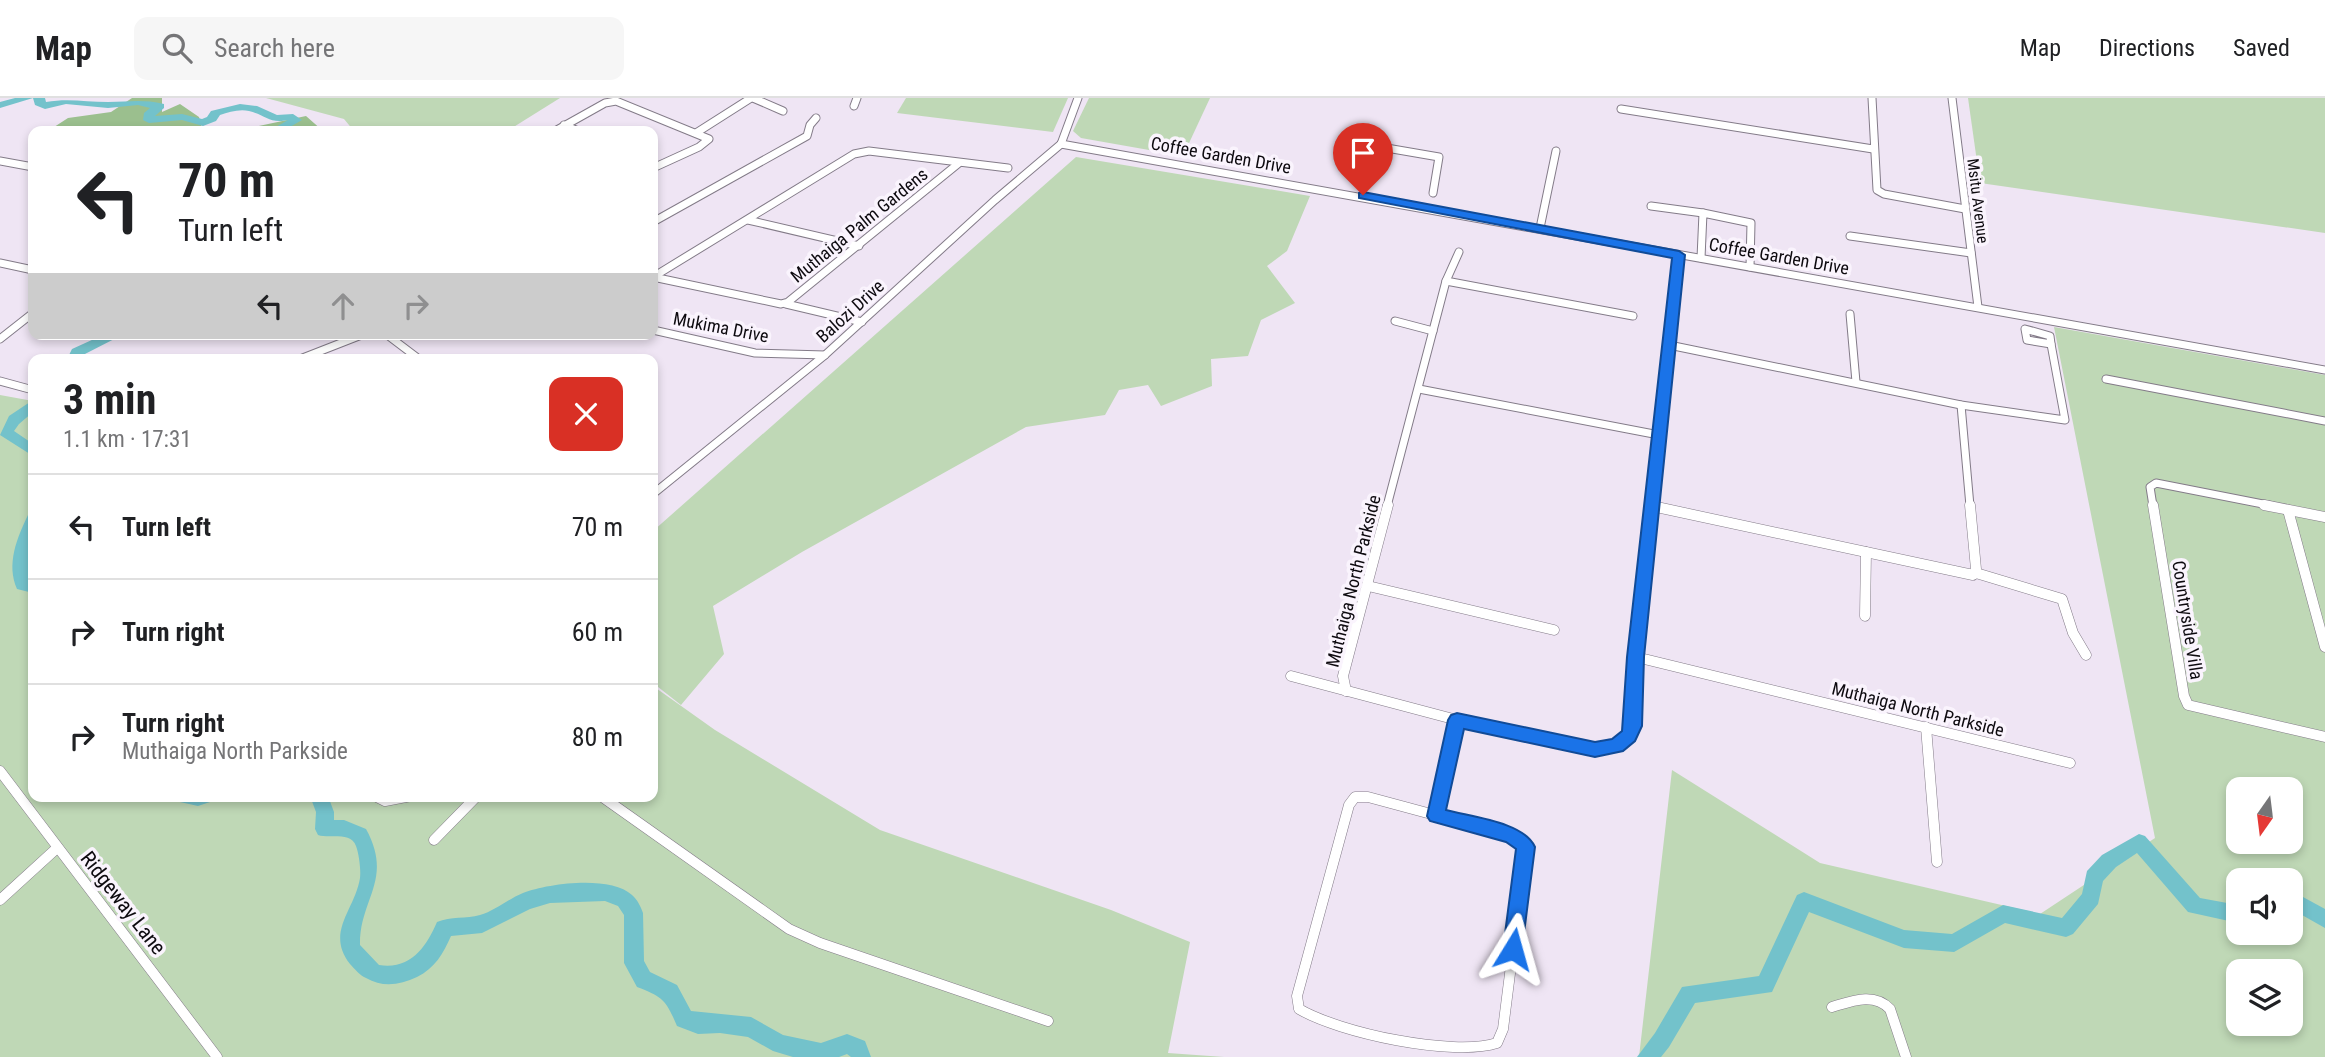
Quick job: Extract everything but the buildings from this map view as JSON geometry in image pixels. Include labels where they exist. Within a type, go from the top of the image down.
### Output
[{"type":"street","points":[[696,133],[752,98],[783,111]]},
{"type":"street","points":[[854,106],[857,98]]},
{"type":"street","points":[[1061,144],[1078,98]]},
{"type":"street","points":[[1872,98],[1877,190],[1880,193],[1965,209]]},
{"type":"street","name":"Msitu Avenue","points":[[1952,98],[1978,307]]},
{"type":"street","points":[[564,125],[605,103],[616,101],[696,133],[709,141],[658,166]]},
{"type":"street","points":[[1621,108],[1873,149]]},
{"type":"street","points":[[658,219],[807,136],[810,125],[816,118]]},
{"type":"street","name":"Coffee Garden Drive","points":[[1061,144],[2325,370]]},
{"type":"street","name":"Balozi Drive","points":[[658,491],[825,355],[995,200],[1061,144]]},
{"type":"street","points":[[1376,146],[1439,157],[1433,193]]},
{"type":"street","name":"Muthaiga Palm Gardens","points":[[658,274],[855,154],[869,151],[1008,168]]},
{"type":"street","points":[[1540,228],[1556,151]]},
{"type":"street","points":[[0,161],[28,166]]},
{"type":"street","name":"Muthaiga Palm Gardens","points":[[658,278],[784,303],[792,300],[958,163]]},
{"type":"street","points":[[1651,205],[1751,223],[1750,267]]},
{"type":"street","points":[[1702,258],[1703,213]]},
{"type":"street","points":[[748,220],[859,246]]},
{"type":"street","points":[[1850,236],[1971,253]]},
{"type":"street","points":[[1459,252],[1446,281],[1633,316]]},
{"type":"street","name":"Muthaiga North Parkside","points":[[1446,281],[1343,676],[1346,691],[1457,720],[1595,749],[1616,746],[1628,736],[1633,726],[1636,657],[1679,255]]},
{"type":"street","points":[[0,263],[28,269]]},
{"type":"street","points":[[784,303],[862,321]]},
{"type":"street","points":[[1850,314],[1856,382]]},
{"type":"street","points":[[0,339],[28,317]]},
{"type":"street","points":[[1395,321],[1433,331]]},
{"type":"street","name":"Mukima Drive","points":[[658,331],[755,353],[825,355]]},
{"type":"street","points":[[312,354],[344,340]]},
{"type":"street","points":[[394,340],[412,354]]},
{"type":"street","points":[[1669,345],[1961,405],[2065,420],[2067,417],[2052,344]]},
{"type":"street","points":[[2106,379],[2325,421]]},
{"type":"street","points":[[0,380],[28,389]]},
{"type":"street","points":[[1419,389],[1659,435]]},
{"type":"street","points":[[1961,405],[1974,574]]},
{"type":"street","name":"Countryside Villa","points":[[2288,510],[2151,484],[2180,671],[2189,705],[2325,737]]},
{"type":"street","points":[[1652,506],[1974,574],[2062,599],[2073,633],[2086,655]]},
{"type":"street","points":[[2325,517],[2288,510],[2325,647]]},
{"type":"street","points":[[1865,615],[1866,552]]},
{"type":"street","points":[[1368,586],[1554,630]]},
{"type":"street","name":"Muthaiga North Parkside","points":[[1636,657],[2070,763]]},
{"type":"street","points":[[1291,676],[1346,691]]},
{"type":"street","points":[[1436,816],[1457,720]]},
{"type":"street","points":[[1926,727],[1937,862]]},
{"type":"street","name":"Ridgeway Lane","points":[[0,771],[217,1057]]},
{"type":"street","points":[[1355,797],[1368,797],[1436,816],[1509,835],[1520,840],[1526,847],[1503,1029],[1497,1043],[1483,1049],[1435,1047],[1359,1035],[1311,1017],[1299,1009],[1297,996],[1300,983],[1349,806],[1355,797]]},
{"type":"street","points":[[434,840],[471,802]]},
{"type":"street","points":[[609,802],[789,929],[820,943],[1048,1021]]},
{"type":"street","points":[[0,900],[57,848]]},
{"type":"street","points":[[1832,1007],[1869,998],[1885,1002],[1890,1009],[1906,1057]]},
{"type":"green space","points":[[132,98],[162,98],[162,112],[180,104],[199,117],[201,126],[56,126],[68,118],[111,112]]},
{"type":"green space","points":[[266,98],[560,98],[515,126],[350,126],[344,119]]},
{"type":"green space","points":[[906,98],[1068,98],[1053,132],[897,113]]},
{"type":"green space","points":[[1089,98],[1210,98],[1183,156],[1081,138],[1073,131]]},
{"type":"green space","points":[[1968,98],[2325,98],[2325,233],[1980,183]]},
{"type":"green space","points":[[306,116],[317,126],[258,126]]},
{"type":"green space","points":[[1076,157],[1310,196],[1287,251],[1267,266],[1295,303],[1261,320],[1248,356],[1211,359],[1212,386],[1161,406],[1148,385],[1119,390],[1105,415],[1026,427],[802,552],[713,606],[724,654],[681,705],[658,687],[658,527]]},
{"type":"green space","points":[[2054,327],[2325,375],[2325,1057],[1639,1057],[1672,770],[1820,863],[2040,914],[2155,838]]},
{"type":"green space","points":[[0,395],[28,400],[28,802],[658,802],[658,690],[715,730],[880,830],[1111,910],[1190,942],[1168,1053],[1224,1057],[0,1057]]},
{"type":"waterway","points":[[0,105],[28,98]]},
{"type":"waterway","points":[[39,98],[39,103],[45,106],[66,101],[108,105],[138,102],[160,106],[150,113],[149,120],[182,117],[203,123],[212,119],[215,113],[247,107],[276,119],[289,116],[296,120],[285,126]]},
{"type":"waterway","points":[[76,354],[104,340]]},
{"type":"waterway","points":[[28,409],[14,420],[6,433],[28,448]]},
{"type":"waterway","points":[[28,533],[20,565],[23,585],[28,586]]},
{"type":"waterway","points":[[321,802],[325,812],[324,829],[344,828],[360,835],[366,846],[369,878],[350,932],[350,948],[362,963],[378,974],[394,975],[419,965],[432,954],[444,928],[482,924],[526,901],[550,894],[606,892],[625,900],[634,913],[634,963],[644,980],[660,985],[670,992],[684,1019],[698,1024],[720,1023],[751,1027],[780,1044],[821,1053],[847,1044],[858,1048],[861,1057]]},
{"type":"waterway","points":[[1647,1057],[1662,1040],[1689,994],[1765,985],[1804,901],[1904,939],[1954,943],[2003,914],[2066,928],[2091,898],[2094,877],[2109,861],[2139,842],[2195,906],[2226,912]]},
{"type":"waterway","points":[[2303,906],[2325,919]]},
{"type":"route","points":[[1363,195],[1679,255],[1636,657],[1633,726],[1628,736],[1616,746],[1595,749],[1457,720],[1436,816],[1509,835],[1520,840],[1526,847],[1513,949]]}]
